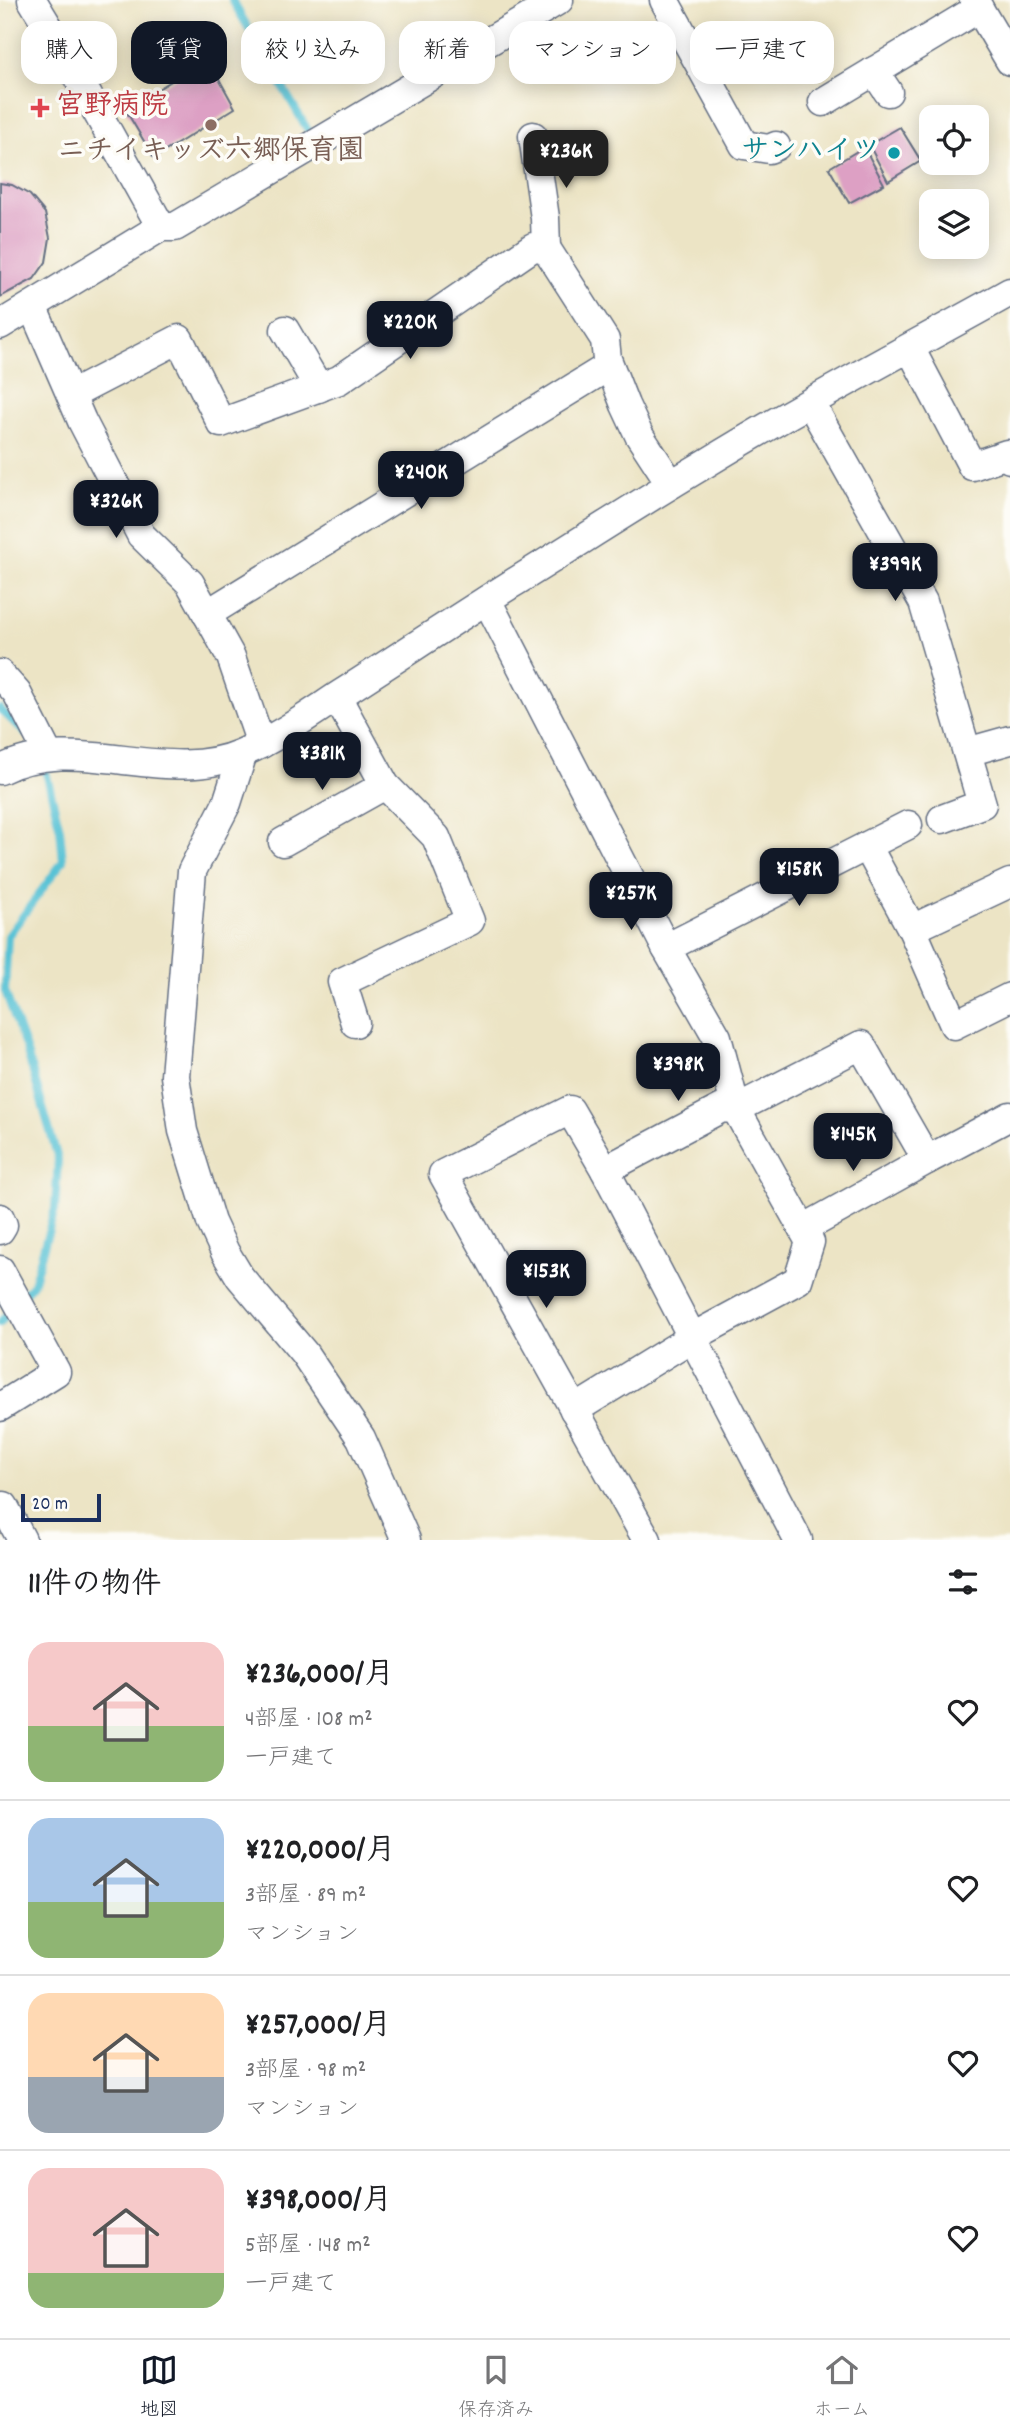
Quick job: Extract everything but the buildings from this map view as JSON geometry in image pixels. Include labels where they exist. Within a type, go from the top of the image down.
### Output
[{"type":"street","points":[[32,0],[161,227]]},
{"type":"street","points":[[0,325],[161,227],[175,228],[559,0]]},
{"type":"street","points":[[664,0],[744,145],[769,149],[776,146]]},
{"type":"street","points":[[823,102],[881,82],[976,4],[1010,61]]},
{"type":"street","points":[[533,136],[545,218],[546,248],[605,340],[610,366],[639,435],[671,484]]},
{"type":"street","points":[[71,395],[179,339],[221,423],[339,380],[533,247],[546,248]]},
{"type":"street","points":[[0,769],[14,762],[49,756],[138,762],[214,763],[252,748],[671,484],[1010,292]]},
{"type":"street","points":[[32,306],[71,395],[141,535],[190,583],[231,657],[252,748],[228,803],[192,871],[176,1076],[183,1131],[211,1222],[225,1252],[240,1277],[304,1353],[361,1438],[406,1540]]},
{"type":"street","points":[[285,330],[319,388]]},
{"type":"street","points":[[910,348],[972,466],[1007,454],[1010,458]]},
{"type":"street","points":[[207,614],[610,366]]},
{"type":"street","points":[[811,404],[923,602],[982,804],[942,819]]},
{"type":"street","points":[[487,600],[666,948],[717,1037],[736,1109],[810,1242],[798,1280],[691,1338],[574,1410]]},
{"type":"street","points":[[0,674],[17,693],[49,756]]},
{"type":"street","points":[[337,696],[385,785],[436,837],[470,921],[342,982],[355,1023]]},
{"type":"street","points":[[967,752],[1010,740]]},
{"type":"street","points":[[283,842],[385,785]]},
{"type":"street","points":[[666,948],[908,825]]},
{"type":"street","points":[[867,846],[912,929],[954,1025],[1010,997]]},
{"type":"street","points":[[912,929],[1010,883]]},
{"type":"street","points":[[606,1170],[722,1108],[736,1109],[861,1045],[927,1160]]},
{"type":"street","points":[[647,1540],[443,1174],[570,1110],[606,1170],[797,1540]]},
{"type":"street","points":[[803,1229],[1010,1116]]},
{"type":"street","points":[[0,1218],[4,1225],[0,1230]]},
{"type":"street","points":[[0,1407],[56,1372],[4,1278]]},
{"type":"street","points":[[0,1508],[4,1506],[22,1540]]},
{"type":"waterway","points":[[232,0],[313,139]]},
{"type":"waterway","points":[[0,709],[25,733]]},
{"type":"waterway","points":[[22,1296],[33,1284],[55,1209],[58,1159],[26,1049],[5,991],[8,936],[63,861],[60,829],[44,764]]},
{"type":"waterway","points":[[0,1323],[14,1306]]},
{"type":"place","name":"宮野病院","points":[[40,108]]},
{"type":"place","name":"ニチイキッズ六郷保育園","points":[[211,125]]},
{"type":"place","name":"サンハイツ","points":[[894,153]]}]
